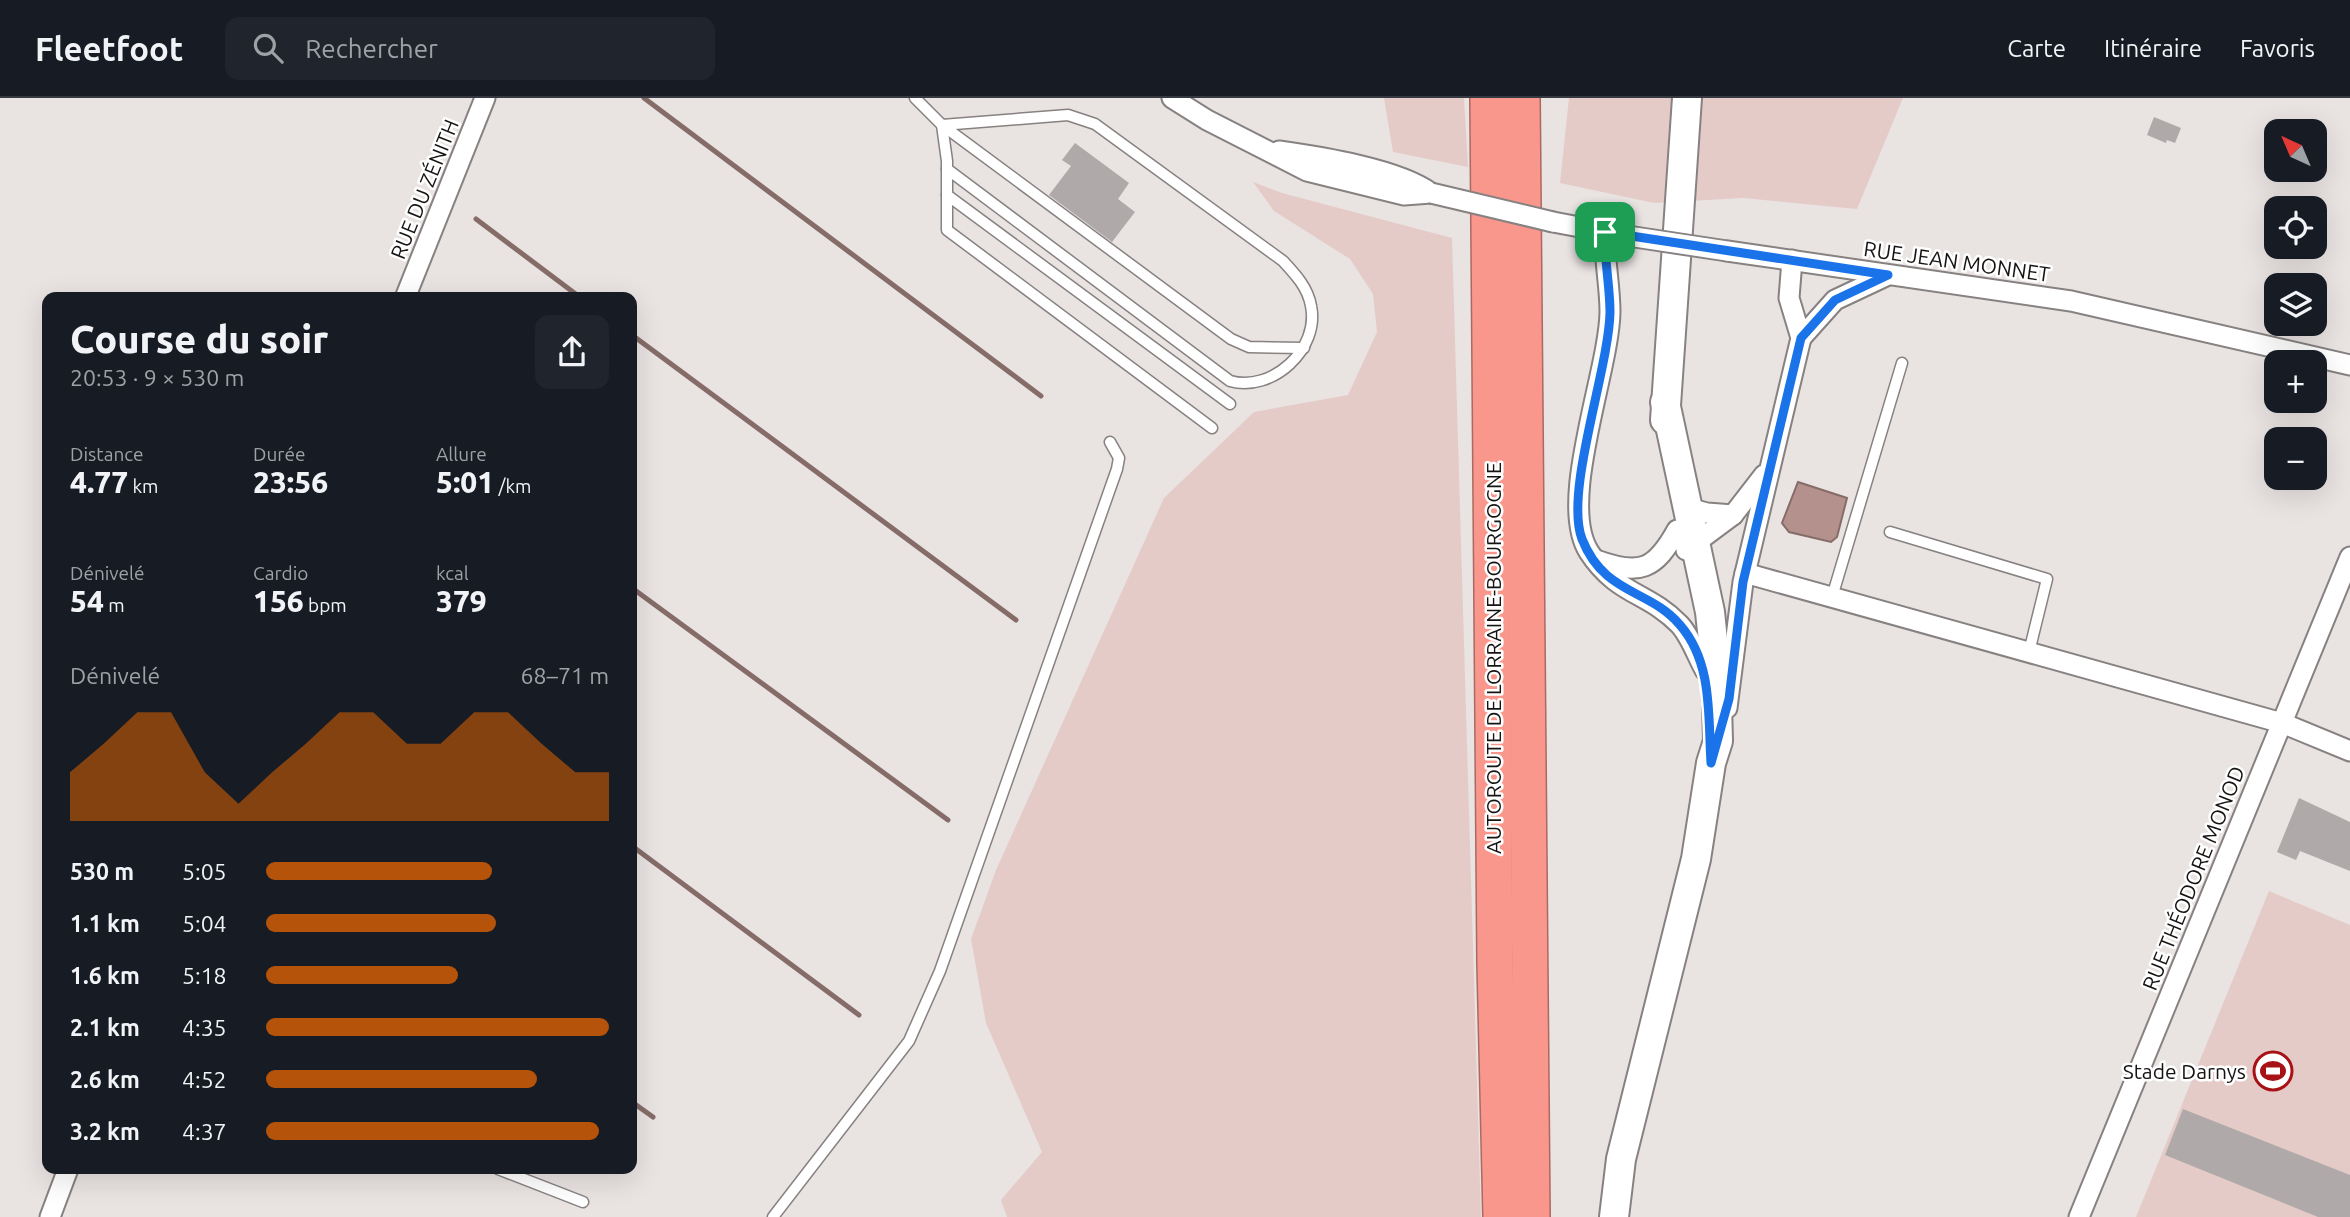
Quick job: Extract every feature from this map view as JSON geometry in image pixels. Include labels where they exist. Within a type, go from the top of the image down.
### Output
[{"type":"highway","name":"AUTOROUTE DE LORRAINE-BOURGOGNE","points":[[1488,98],[1495,949],[1501,1217]]},
{"type":"highway","name":"AUTOROUTE DE LORRAINE-BOURGOGNE","points":[[1521,98],[1532,1217]]},
{"type":"street","name":"RUE DU ZÉNITH","points":[[407,292],[485,98]]},
{"type":"street","name":"RUE JEAN MONNET","points":[[1172,98],[1207,120],[1307,171],[1405,195],[1431,193],[1553,222],[1628,236],[2071,301],[2350,365]]},
{"type":"street","points":[[1687,98],[1665,402],[1665,453],[1710,612],[1716,669],[1715,752]]},
{"type":"street","points":[[1605,232],[1610,313],[1578,502],[1582,539],[1613,581],[1681,625],[1705,670]]},
{"type":"street","points":[[1792,260],[1789,298],[1801,338]]},
{"type":"street","points":[[1614,1217],[1621,1159],[1696,859],[1715,752],[1729,699],[1745,573],[1801,338],[1835,300],[1888,275]]},
{"type":"street","points":[[1686,533],[1733,515],[1755,490],[1773,459]]},
{"type":"street","points":[[1596,560],[1615,567],[1647,566],[1662,557],[1707,513],[1733,515]]},
{"type":"street","points":[[1686,533],[1715,752]]},
{"type":"street","name":"RUE THÉODORE MONOD","points":[[2079,1217],[2350,556]]},
{"type":"street","points":[[1745,573],[2282,723],[2350,751]]},
{"type":"street","points":[[50,1217],[66,1174]]},
{"type":"lane","points":[[915,98],[942,125],[1231,339],[1249,347],[1304,348]]},
{"type":"lane","points":[[942,125],[1068,115],[1095,124],[1283,261],[1307,291],[1312,307],[1313,323],[1304,348],[1288,366],[1273,375],[1253,383],[1230,381],[947,169]]},
{"type":"lane","points":[[942,125],[947,169],[947,230],[1212,428]]},
{"type":"lane","points":[[947,195],[1230,404]]},
{"type":"lane","points":[[1832,597],[1902,363]]},
{"type":"lane","points":[[773,1217],[909,1041],[940,971],[1118,469],[1119,457],[1110,442]]},
{"type":"lane","points":[[1890,532],[2048,579],[2029,652]]},
{"type":"lane","points":[[511,1174],[583,1202]]},
{"type":"shaded area","points":[[1384,98],[1464,98],[1468,167],[1393,152]]},
{"type":"shaded area","points":[[1569,98],[1903,98],[1857,209],[1743,198],[1654,203],[1560,183]]},
{"type":"shaded area","points":[[1253,182],[1282,193],[1452,238],[1481,1217],[1007,1217],[1001,1200],[1042,1152],[986,1023],[971,939],[996,870],[1164,498],[1254,412],[1348,395],[1377,332],[1373,294],[1350,259],[1274,211]]},
{"type":"shaded area","points":[[1798,482],[1847,498],[1837,537],[1831,542],[1789,532],[1782,523]]},
{"type":"shaded area","name":"Stade Darnys","points":[[2269,891],[2350,925],[2350,1217],[2136,1217]]},
{"type":"building","points":[[2154,117],[2181,128],[2175,143],[2167,140],[2166,143],[2147,135]]},
{"type":"building","points":[[1075,143],[1129,183],[1118,199],[1135,212],[1112,242],[1049,195],[1071,166],[1062,160]]},
{"type":"building","points":[[2299,798],[2350,822],[2350,871],[2300,851],[2296,860],[2277,852]]},
{"type":"building","points":[[2183,1109],[2350,1175],[2350,1217],[2318,1217],[2165,1155]]},
{"type":"waterway","points":[[644,98],[1041,396]]},
{"type":"waterway","points":[[476,219],[573,292]]},
{"type":"waterway","points":[[637,339],[1016,620]]},
{"type":"waterway","points":[[637,592],[948,820]]},
{"type":"waterway","points":[[637,850],[859,1015]]},
{"type":"waterway","points":[[637,1106],[653,1117]]},
{"type":"place","name":"Stade Darnys","points":[[2273,1071]]},
{"type":"route","points":[[1605,232],[1888,275],[1863,284],[1835,300],[1801,338],[1743,582],[1729,699],[1711,763],[1705,670],[1681,625],[1603,573],[1588,551],[1579,528],[1578,502],[1581,481],[1610,313],[1604,260],[1605,232]]}]
